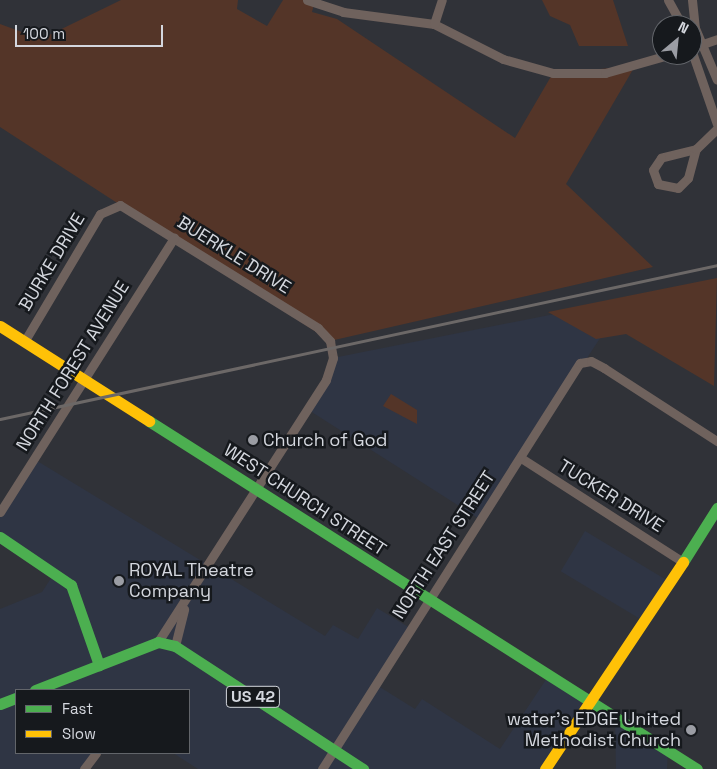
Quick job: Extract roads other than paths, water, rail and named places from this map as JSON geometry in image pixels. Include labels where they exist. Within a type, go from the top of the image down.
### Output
[{"type":"main road","name":"WEST CHURCH STREET","points":[[0,326],[697,769]]},
{"type":"main road","points":[[545,769],[592,702],[717,508]]},
{"type":"main road","points":[[0,537],[71,585],[99,665]]},
{"type":"main road","points":[[37,689],[158,642]]},
{"type":"main road","name":"US 42","points":[[158,642],[175,646],[363,769]]},
{"type":"main road","points":[[0,704],[15,698]]},
{"type":"street","points":[[306,0],[328,9],[434,24],[503,59],[553,73],[606,72],[652,59]]},
{"type":"street","points":[[434,24],[442,0]]},
{"type":"street","points":[[668,0],[676,15]]},
{"type":"street","points":[[692,0],[695,15]]},
{"type":"street","points":[[702,44],[717,39]]},
{"type":"street","points":[[702,46],[717,80]]},
{"type":"street","points":[[697,65],[717,124]]},
{"type":"street","points":[[696,149],[688,178],[678,188],[658,184],[654,170],[661,158],[696,149],[717,129]]},
{"type":"street","name":"BUERKLE DRIVE","points":[[116,206],[133,210],[174,238],[318,328],[330,341],[330,374],[258,490]]},
{"type":"street","name":"BURKE DRIVE","points":[[24,342],[100,214],[116,206]]},
{"type":"street","name":"NORTH FOREST AVENUE","points":[[0,512],[174,238]]},
{"type":"street","name":"NORTH EAST STREET","points":[[322,769],[429,599],[584,361],[604,368],[717,441]]},
{"type":"street","name":"TUCKER DRIVE","points":[[520,458],[683,562]]},
{"type":"street","points":[[158,642],[185,604],[258,490]]},
{"type":"street","points":[[175,646],[185,604]]},
{"type":"street","points":[[84,769],[95,754]]},
{"type":"railway","points":[[0,419],[717,265]]},
{"type":"place","name":"Church of God","points":[[253,440]]},
{"type":"place","name":"ROYAL Theatre Company","points":[[119,581]]},
{"type":"place","name":"water's EDGE United Methodist Church","points":[[691,730]]}]
